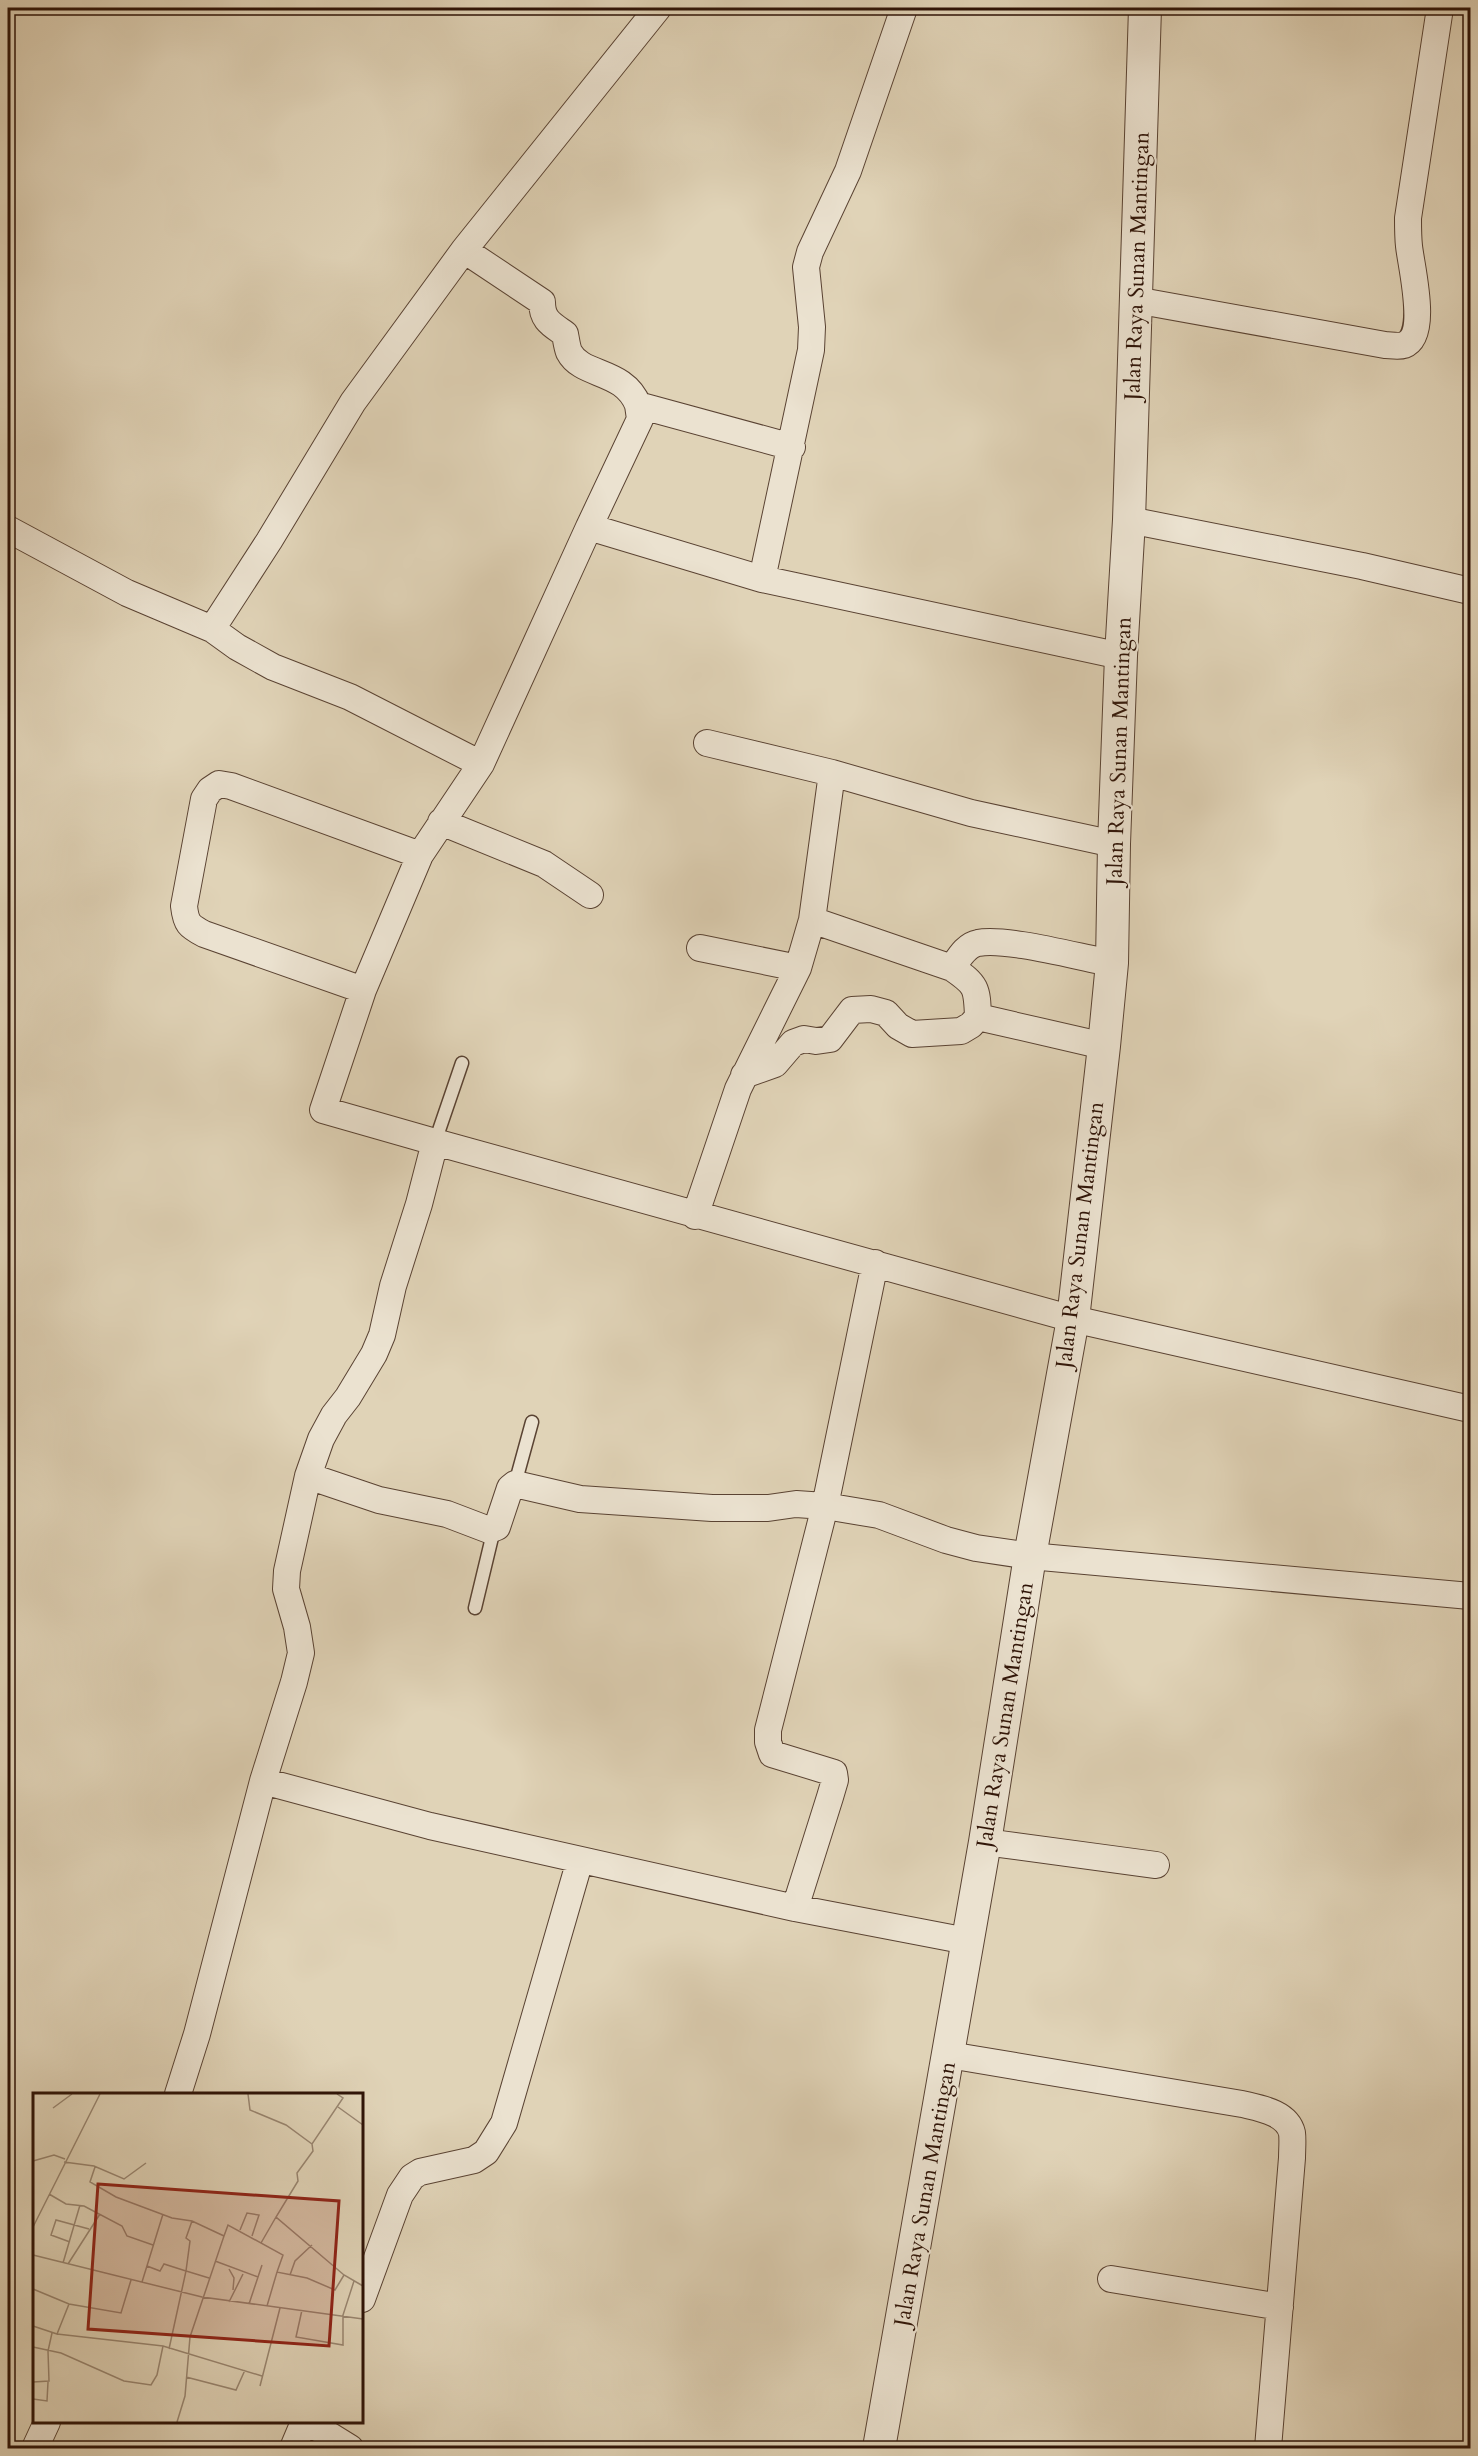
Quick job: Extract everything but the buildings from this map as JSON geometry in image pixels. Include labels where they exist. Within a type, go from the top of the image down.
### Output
[{"type":"street","points":[[212,629],[354,402],[464,250],[658,8]]},
{"type":"street","points":[[762,579],[811,350],[812,327],[806,267],[816,236],[848,171],[904,8]]},
{"type":"street","name":"Jalan Raya Sunan Mantingan","points":[[879,2448],[949,2055],[1030,1556],[1073,1319],[1104,1046],[1112,963],[1114,844],[1129,520],[1145,8]]},
{"type":"street","points":[[1135,300],[1385,345],[1404,345],[1409,341],[1414,334],[1417,311],[1408,218],[1440,8]]},
{"type":"street","points":[[464,250],[542,302],[542,314],[547,321],[565,334],[570,353],[579,362],[625,384],[638,405],[640,419],[481,764],[420,855],[363,990],[323,1110],[695,1216],[875,1263],[1073,1319],[1470,1409]]},
{"type":"street","points":[[638,405],[792,447]]},
{"type":"street","points":[[1129,520],[1362,566],[1470,591]]},
{"type":"street","points":[[589,527],[762,579],[1121,656]]},
{"type":"street","points":[[8,529],[127,593],[212,629],[237,647],[273,667],[350,697],[481,764]]},
{"type":"street","points":[[707,743],[832,773],[971,813],[1114,844]]},
{"type":"street","points":[[695,1216],[744,1075],[798,968],[812,920],[832,773]]},
{"type":"street","points":[[363,990],[204,934],[190,926],[185,918],[184,906],[204,799],[210,790],[219,784],[231,786],[420,855]]},
{"type":"street","points":[[441,822],[544,864],[590,896]]},
{"type":"street","points":[[744,1075],[775,1064],[793,1043],[804,1038],[816,1041],[830,1039],[852,1010],[871,1009],[886,1013],[898,1026],[912,1034],[961,1030],[978,1017],[977,991],[966,978],[952,968],[812,920]]},
{"type":"street","points":[[952,968],[963,951],[979,942],[1002,942],[1112,963]]},
{"type":"street","points":[[700,948],[798,968]]},
{"type":"street","points":[[978,1017],[1104,1046]]},
{"type":"street","points":[[178,2093],[197,2034],[263,1781],[294,1683],[301,1653],[297,1627],[286,1589],[286,1572],[308,1476],[321,1439],[374,1354],[382,1335],[393,1286],[435,1142]]},
{"type":"street","points":[[795,1908],[835,1780],[834,1773],[772,1754],[768,1742],[768,1730],[825,1506],[875,1263]]},
{"type":"street","points":[[308,1476],[379,1500],[447,1514],[482,1529],[494,1529],[500,1521],[512,1485],[515,1484],[591,1499],[712,1508],[768,1508],[796,1504],[825,1506],[879,1515],[946,1540],[976,1548],[1030,1556],[1470,1596]]},
{"type":"street","points":[[263,1781],[430,1826],[795,1908],[966,1941]]},
{"type":"street","points":[[985,1842],[1156,1865]]},
{"type":"street","points":[[363,2296],[400,2195],[412,2177],[420,2172],[474,2160],[486,2152],[504,2123],[580,1860]]},
{"type":"street","points":[[949,2055],[1242,2104],[1276,2115],[1288,2125],[1292,2133],[1292,2158],[1268,2448]]},
{"type":"street","points":[[1111,2280],[1280,2307]]},
{"type":"street","points":[[35,2448],[46,2423]]},
{"type":"street","points":[[293,2448],[305,2423]]},
{"type":"street","points":[[309,2423],[350,2448]]},
{"type":"lane","points":[[435,1142],[462,1063]]},
{"type":"lane","points":[[515,1484],[532,1422]]},
{"type":"lane","points":[[476,1608],[494,1529]]}]
